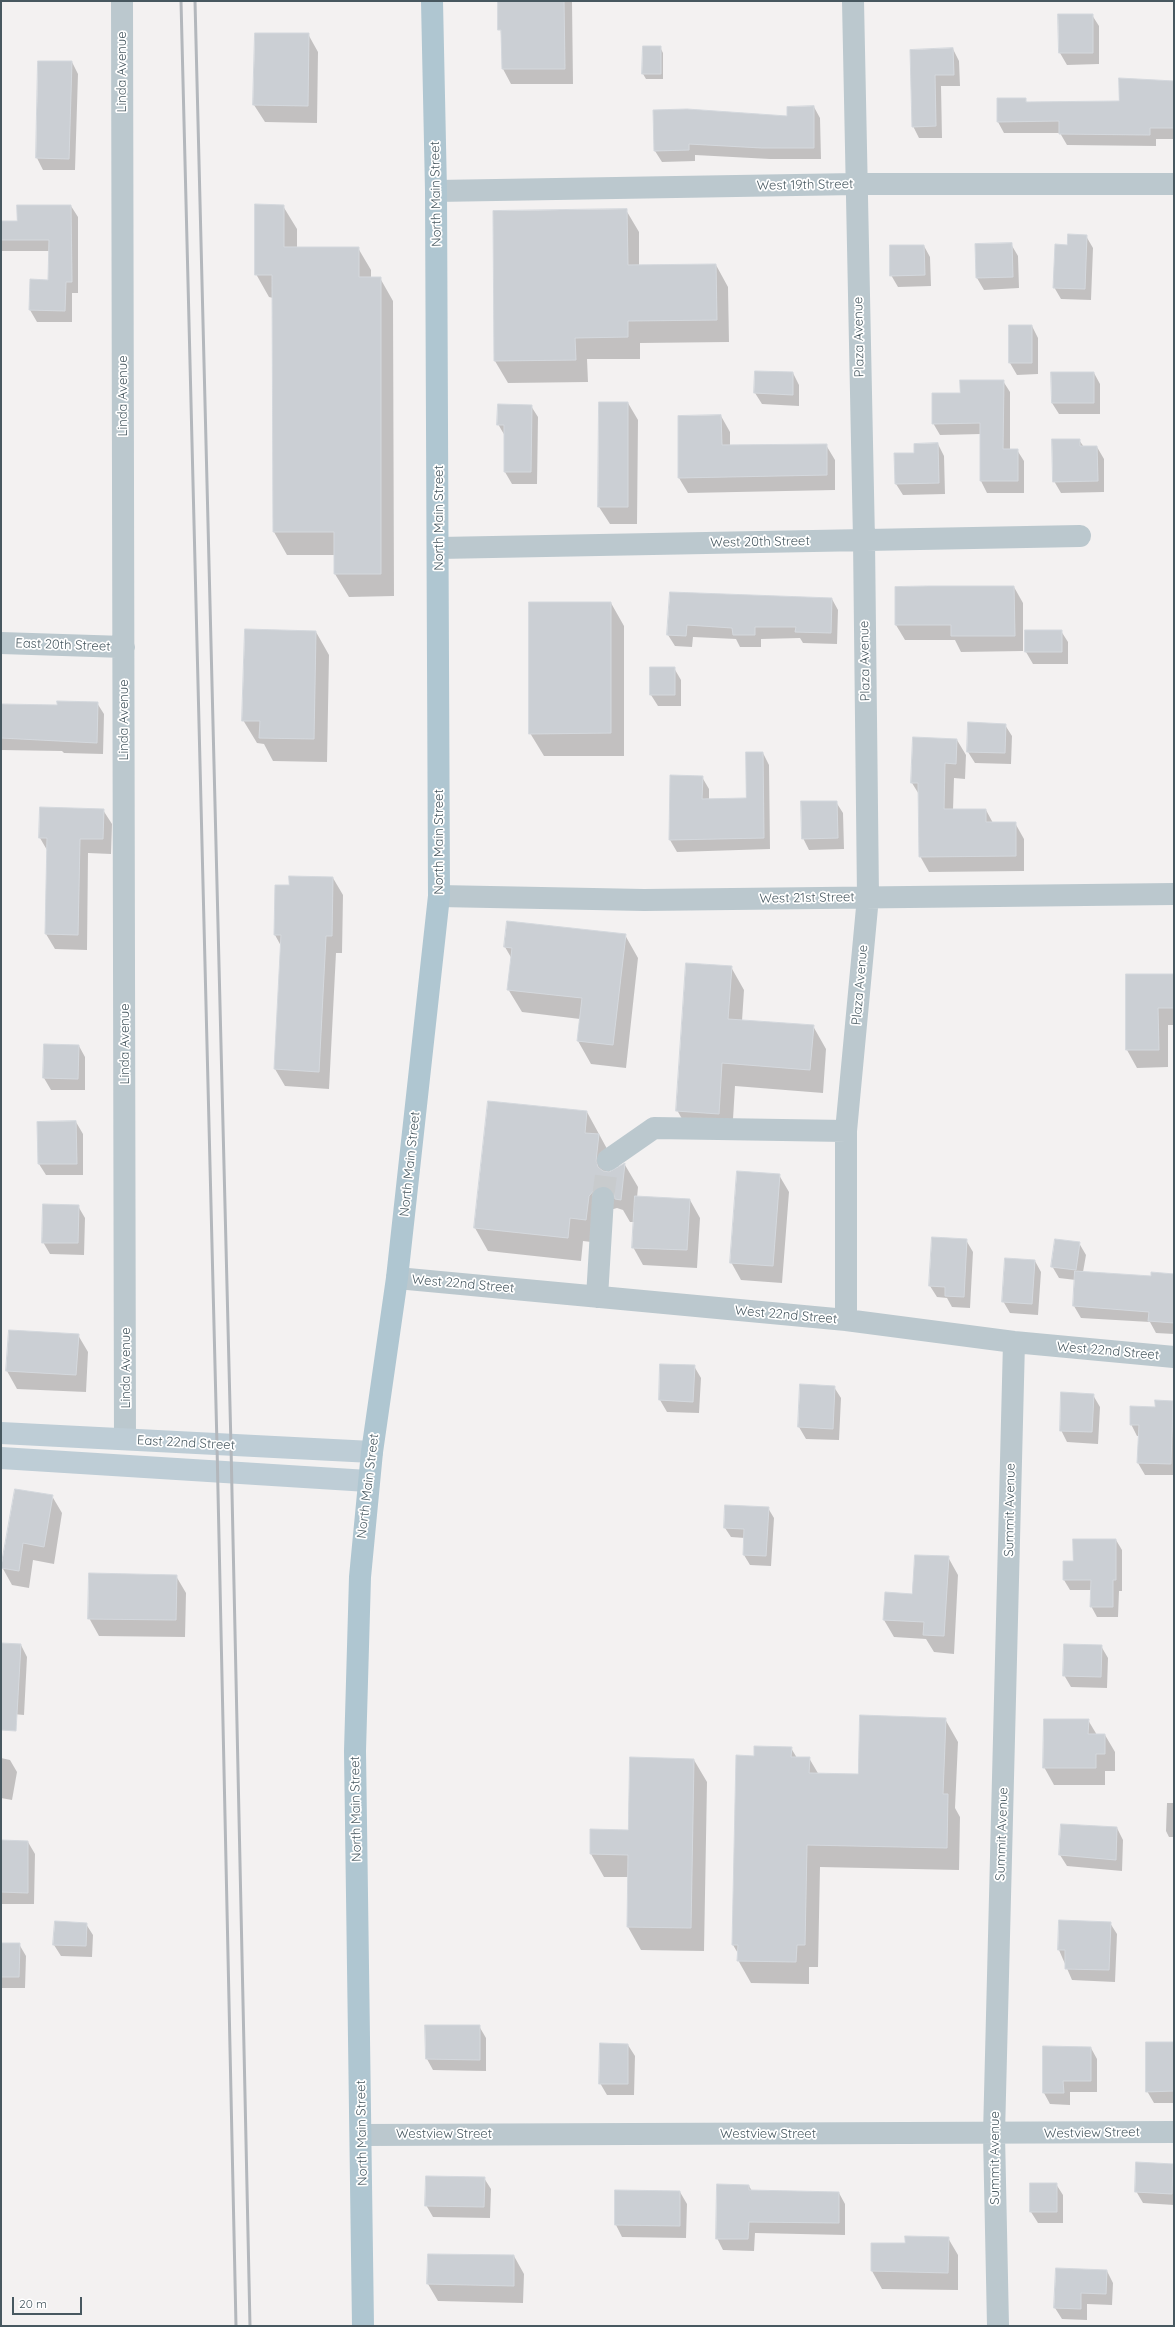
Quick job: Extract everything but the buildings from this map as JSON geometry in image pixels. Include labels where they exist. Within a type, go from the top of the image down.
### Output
[{"type":"main road","name":"North Main Street","points":[[363,2326],[362,2134],[355,1751],[360,1577],[368,1481],[397,1278],[440,896],[436,191],[432,1]]},
{"type":"main road","name":"East 22nd Street","points":[[1,1433],[372,1452]]},
{"type":"main road","name":"East 22nd Street","points":[[1,1458],[368,1481]]},
{"type":"street","name":"Linda Avenue","points":[[122,1],[125,1439]]},
{"type":"street","name":"Plaza Avenue","points":[[846,1320],[846,1131],[868,897],[864,540],[853,1]]},
{"type":"street","name":"West 19th Street","points":[[436,191],[856,184],[1174,184]]},
{"type":"street","name":"West 20th Street","points":[[439,548],[1080,536]]},
{"type":"street","name":"East 20th Street","points":[[1,643],[124,647]]},
{"type":"street","name":"West 21st Street","points":[[440,896],[644,900],[1174,894]]},
{"type":"street","points":[[608,1160],[654,1128],[846,1131]]},
{"type":"street","points":[[597,1296],[603,1198]]},
{"type":"street","name":"West 22nd Street","points":[[397,1278],[846,1320],[1014,1342],[1174,1357]]},
{"type":"street","name":"Summit Avenue","points":[[998,2326],[994,2134],[1014,1342]]},
{"type":"street","name":"Westview Street","points":[[362,2134],[994,2134],[1174,2132]]},
{"type":"tunnel","points":[[603,1198],[608,1160]]},
{"type":"railway","points":[[181,1],[217,1445],[236,2326]]},
{"type":"railway","points":[[195,1],[231,1446],[250,2326]]}]
